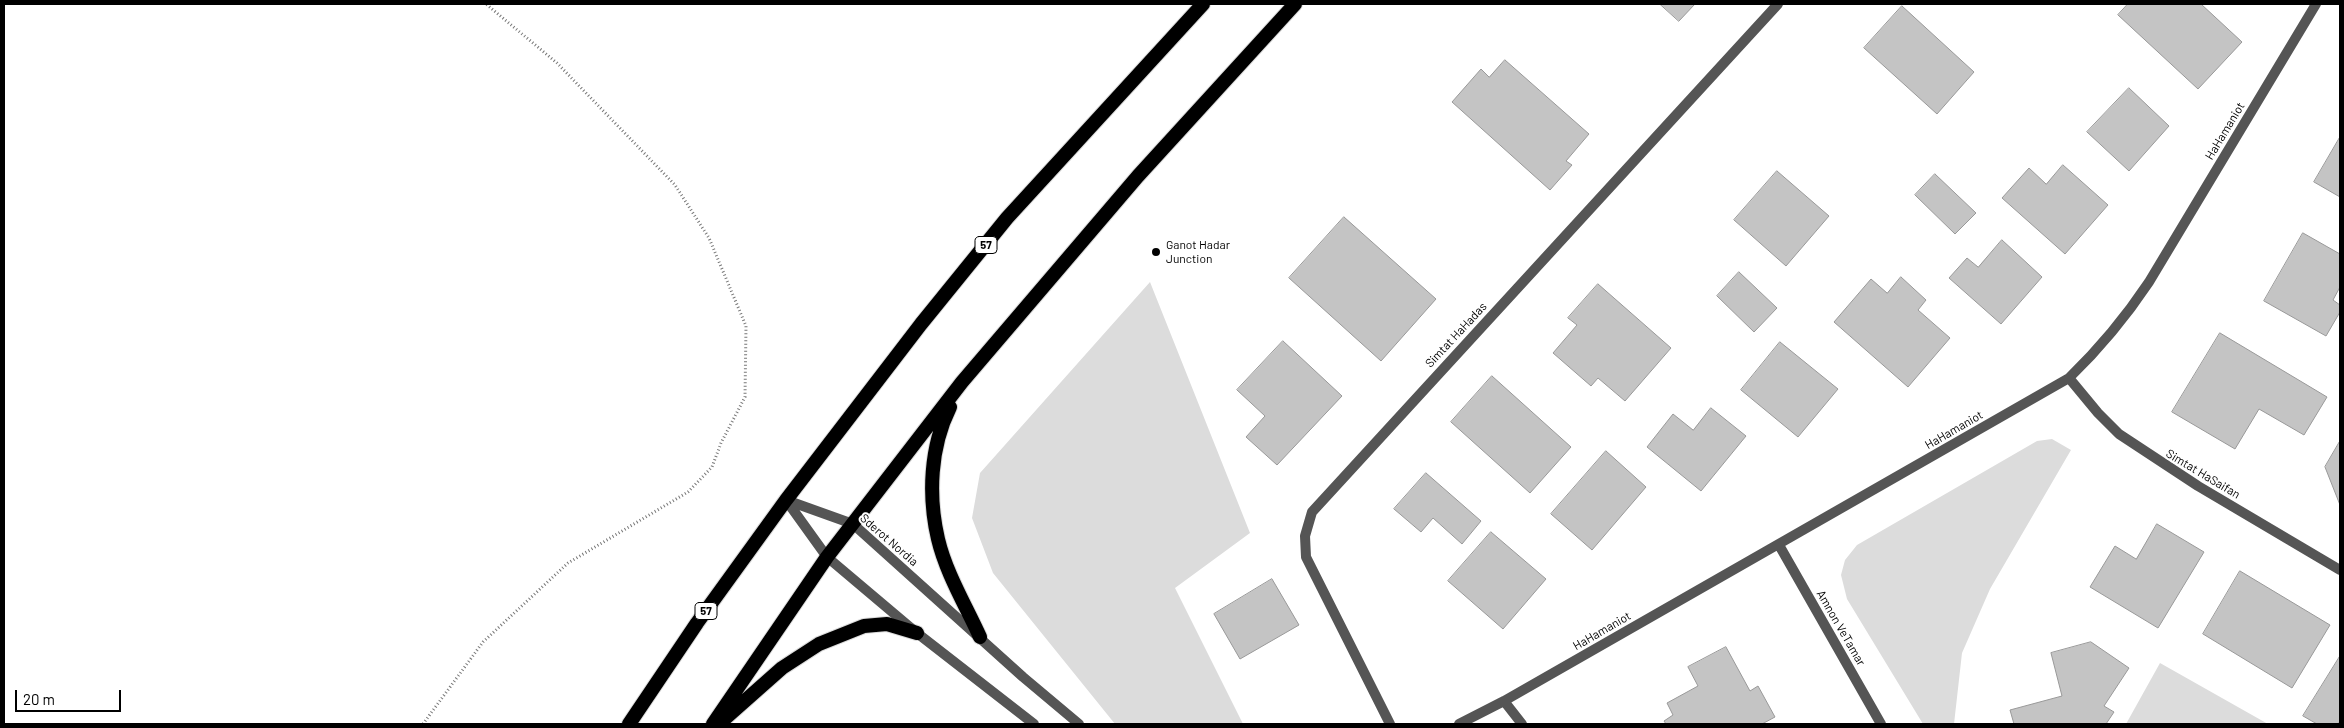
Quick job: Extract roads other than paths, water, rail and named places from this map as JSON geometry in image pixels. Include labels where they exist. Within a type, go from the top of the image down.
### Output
[{"type":"highway","name":"57","points":[[629,724],[697,624],[786,500],[921,324],[1007,218],[1203,4]]},
{"type":"highway","points":[[713,724],[827,557],[962,382],[1138,176],[1295,4]]},
{"type":"highway","points":[[962,382],[944,419],[934,465],[932,487],[938,539],[949,569],[980,638]]},
{"type":"highway","points":[[718,724],[782,668],[819,644],[864,626],[887,624],[917,633]]},
{"type":"street","name":"Simtat HaHadas","points":[[1390,724],[1306,557],[1305,536],[1312,512],[1778,4]]},
{"type":"street","name":"HaHamaniot","points":[[1459,724],[1504,701],[2069,378],[2100,348],[2126,318],[2316,4]]},
{"type":"street","name":"Simtat HaSaifan","points":[[2069,378],[2098,413],[2119,434],[2148,455],[2340,570]]},
{"type":"street","name":"Sderot Nordia","points":[[786,500],[853,524],[1023,677],[1079,724]]},
{"type":"street","points":[[786,500],[827,557],[917,633],[1034,724]]},
{"type":"street","name":"Amnon VeTamar","points":[[1779,545],[1881,724]]},
{"type":"street","points":[[1504,701],[1522,724]]},
{"type":"place","name":"Ganot Hadar Junction","points":[[1156,252]]}]
